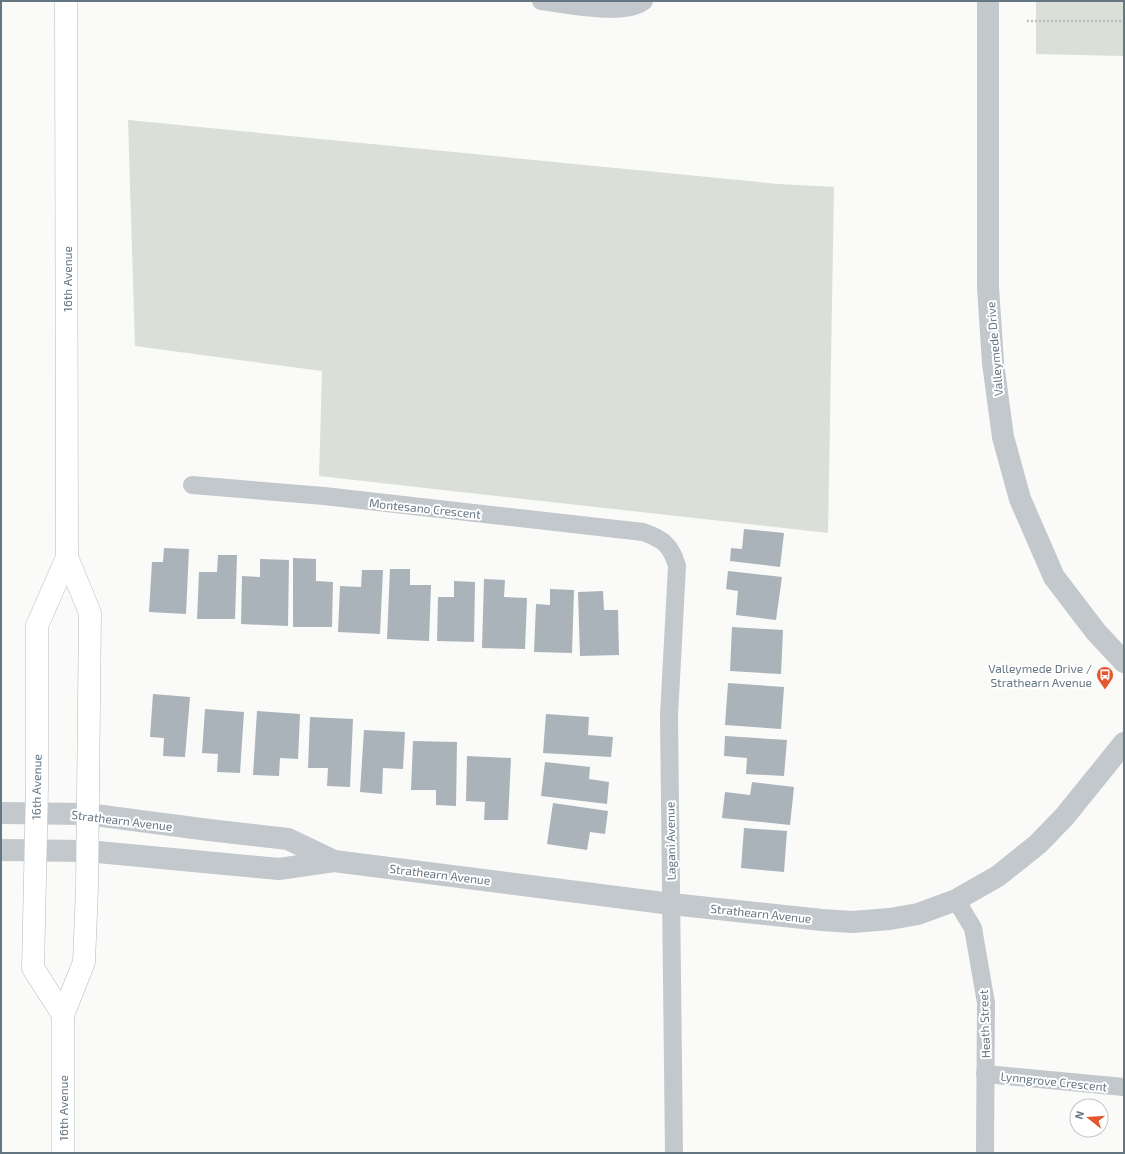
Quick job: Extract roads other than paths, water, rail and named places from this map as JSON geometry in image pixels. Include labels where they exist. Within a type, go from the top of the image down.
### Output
[{"type":"main road","name":"16th Avenue","points":[[63,1153],[63,1015],[84,962],[90,613],[67,557],[66,1]]},
{"type":"main road","name":"16th Avenue","points":[[63,1015],[33,968],[37,626],[67,557]]},
{"type":"street","points":[[541,1],[620,9],[640,4],[644,1]]},
{"type":"street","name":"Valleymede Drive","points":[[988,1],[988,287],[993,363],[1003,437],[1020,499],[1054,577],[1096,632],[1124,662]]},
{"type":"street","name":"Montesano Crescent","points":[[192,485],[332,497],[643,532],[656,537]]},
{"type":"street","name":"Lagani Avenue","points":[[656,537],[673,553],[677,566],[669,716],[674,1153]]},
{"type":"street","name":"Strathearn Avenue","points":[[1,850],[35,849],[87,851],[279,869],[334,861],[671,904],[852,922],[890,920],[918,914],[956,900],[998,876],[1038,844],[1065,816],[1124,743]]},
{"type":"street","name":"Strathearn Avenue","points":[[1,813],[36,812],[87,814],[288,839],[334,861]]},
{"type":"street","name":"Heath Street","points":[[956,900],[973,928],[986,1003],[985,1153]]},
{"type":"street","name":"Lynngrove Crescent","points":[[985,1074],[1124,1087]]},
{"type":"place","name":"Valleymede Drive / Strathearn Avenue","points":[[1105,690]]}]
